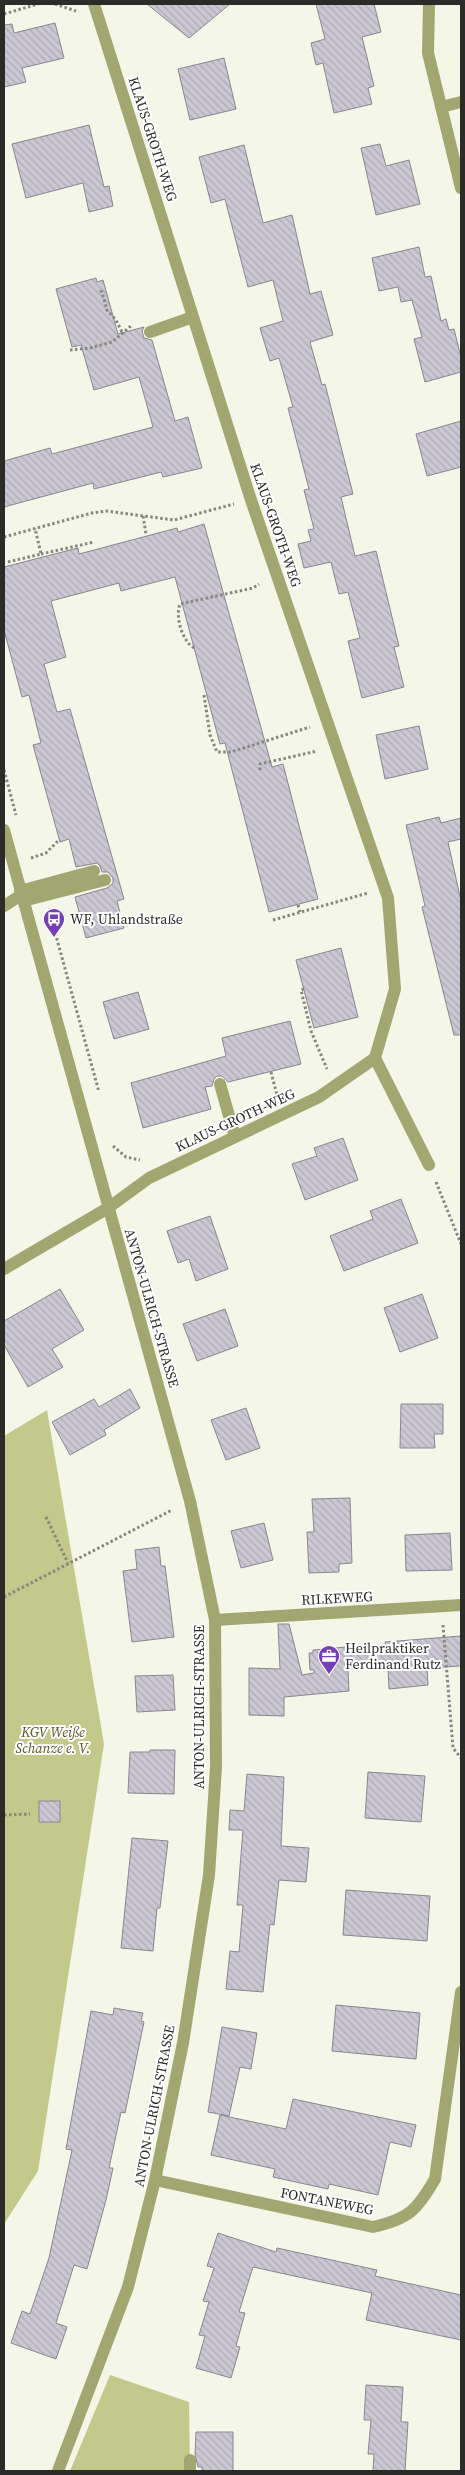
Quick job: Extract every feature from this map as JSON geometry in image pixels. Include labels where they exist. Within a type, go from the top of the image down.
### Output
[{"type":"street","name":"KLAUS-GROTH-WEG","points":[[4,1269],[108,1208],[149,1178],[319,1097],[375,1058],[395,989],[388,898],[252,500],[94,4]]},
{"type":"street","points":[[429,4],[428,53],[461,188]]},
{"type":"street","points":[[440,107],[461,102]]},
{"type":"street","points":[[150,332],[193,318]]},
{"type":"street","name":"ANTON-ULRICH-STRASSE","points":[[4,830],[108,1208],[146,1334],[190,1501],[215,1620],[216,1767],[209,1875],[183,2043],[155,2180],[128,2287],[58,2471]]},
{"type":"street","points":[[4,906],[21,896],[94,871]]},
{"type":"street","points":[[42,890],[105,880]]},
{"type":"street","points":[[375,1058],[430,1165]]},
{"type":"street","points":[[220,1084],[235,1137]]},
{"type":"street","name":"RILKEWEG","points":[[215,1620],[461,1605]]},
{"type":"street","name":"FONTANEWEG","points":[[155,2180],[373,2227],[397,2222],[421,2203],[435,2179],[461,1992]]},
{"type":"path","points":[[4,14],[38,4]]},
{"type":"path","points":[[100,292],[102,292],[107,310],[122,332]]},
{"type":"path","points":[[70,350],[90,348],[112,342],[122,332],[138,322]]},
{"type":"path","points":[[4,536],[92,513],[106,512],[174,520],[237,504],[234,494]]},
{"type":"path","points":[[143,516],[146,534]]},
{"type":"path","points":[[35,528],[41,554]]},
{"type":"path","points":[[8,562],[94,542]]},
{"type":"path","points":[[194,648],[184,637],[178,610],[180,604],[252,588],[258,582],[262,593]]},
{"type":"path","points":[[204,695],[210,735],[217,752],[231,752],[313,726]]},
{"type":"path","points":[[309,718],[316,734]]},
{"type":"path","points":[[260,770],[260,764],[322,750]]},
{"type":"path","points":[[4,770],[18,823]]},
{"type":"path","points":[[31,859],[46,853],[59,840]]},
{"type":"path","points":[[27,853],[42,890],[99,1095]]},
{"type":"path","points":[[366,884],[370,899]]},
{"type":"path","points":[[273,920],[368,893]]},
{"type":"path","points":[[298,905],[300,912]]},
{"type":"path","points":[[304,989],[301,990],[311,1031],[330,1077]]},
{"type":"path","points":[[271,1072],[279,1103]]},
{"type":"path","points":[[108,1140],[126,1157],[146,1160]]},
{"type":"path","points":[[430,1165],[461,1244]]},
{"type":"path","points":[[4,1597],[190,1501]]},
{"type":"path","points":[[46,1517],[68,1563]]},
{"type":"path","points":[[441,1607],[453,1748],[461,1758]]},
{"type":"path","points":[[4,1816],[30,1814]]},
{"type":"green space","name":"KGV Weiße Schanze e. V.","points":[[47,1410],[104,1744],[38,2171],[4,2224],[4,1436]]},
{"type":"green space","points":[[110,2375],[189,2402],[190,2471],[70,2471]]},
{"type":"building","points":[[147,4],[230,4],[189,38]]},
{"type":"building","points":[[316,4],[374,4],[381,32],[362,37],[374,86],[368,88],[372,104],[334,113],[323,63],[316,65],[311,43],[325,39]]},
{"type":"building","points":[[55,23],[64,58],[22,68],[26,82],[4,87],[4,25],[12,24],[14,33]]},
{"type":"building","points":[[224,58],[236,109],[190,120],[178,69]]},
{"type":"building","points":[[89,125],[104,187],[109,186],[113,206],[89,212],[83,183],[26,198],[12,144]]},
{"type":"building","points":[[380,144],[386,166],[409,160],[420,204],[376,215],[361,148]]},
{"type":"building","points":[[244,145],[263,223],[292,215],[310,294],[321,291],[333,335],[310,342],[322,385],[325,384],[353,494],[341,497],[355,556],[376,551],[399,646],[394,647],[404,687],[362,698],[348,641],[360,638],[348,592],[339,594],[331,562],[304,568],[298,544],[311,541],[308,530],[314,529],[304,490],[309,489],[288,408],[293,407],[279,358],[270,361],[260,328],[283,321],[273,280],[248,287],[225,199],[211,203],[199,157]]},
{"type":"building","points":[[419,247],[425,277],[431,276],[441,321],[446,319],[449,330],[454,329],[461,357],[461,372],[425,382],[414,339],[422,337],[412,300],[401,302],[398,287],[379,291],[372,258]]},
{"type":"building","points":[[96,278],[97,282],[103,280],[118,334],[144,327],[142,331],[144,338],[152,340],[175,421],[188,417],[202,468],[163,477],[161,472],[94,489],[93,483],[4,507],[4,461],[50,448],[52,454],[153,427],[139,377],[94,390],[81,345],[72,347],[56,289]]},
{"type":"building","points":[[461,421],[461,467],[427,476],[416,434]]},
{"type":"building","points":[[204,524],[272,767],[283,764],[318,899],[269,912],[225,743],[220,744],[175,577],[121,591],[119,583],[51,601],[66,657],[44,664],[57,712],[70,709],[124,899],[117,901],[124,928],[86,938],[75,897],[107,888],[113,883],[113,878],[108,872],[102,872],[97,863],[76,867],[69,839],[60,842],[33,745],[41,743],[29,695],[22,697],[4,630],[4,567],[78,548],[79,554],[177,528],[178,532]]},
{"type":"building","points":[[419,726],[428,769],[385,779],[376,735]]},
{"type":"building","points":[[439,817],[441,823],[461,818],[461,839],[448,842],[461,901],[461,1035],[454,1035],[422,907],[425,906],[406,825]]},
{"type":"building","points":[[341,948],[358,1017],[314,1028],[296,960]]},
{"type":"building","points":[[138,992],[149,1029],[114,1039],[103,1002]]},
{"type":"building","points":[[290,1021],[301,1064],[228,1082],[222,1076],[217,1076],[212,1086],[205,1087],[211,1109],[143,1128],[131,1083],[226,1056],[222,1038]]},
{"type":"building","points":[[343,1138],[358,1180],[305,1200],[292,1164],[317,1156],[314,1148]]},
{"type":"building","points":[[401,1199],[418,1243],[344,1271],[330,1236],[373,1219],[370,1211]]},
{"type":"building","points":[[210,1216],[228,1269],[196,1281],[189,1259],[178,1263],[167,1231]]},
{"type":"building","points":[[60,1289],[84,1330],[52,1349],[63,1367],[28,1387],[4,1345],[4,1321]]},
{"type":"building","points":[[422,1294],[438,1338],[400,1352],[384,1308]]},
{"type":"building","points":[[225,1309],[238,1346],[197,1361],[183,1324]]},
{"type":"building","points":[[130,1389],[140,1408],[104,1430],[106,1435],[70,1455],[52,1422],[94,1399],[99,1407]]},
{"type":"building","points":[[401,1404],[443,1404],[443,1434],[434,1434],[435,1448],[400,1448]]},
{"type":"building","points":[[246,1408],[260,1448],[226,1460],[211,1420]]},
{"type":"building","points":[[350,1498],[352,1563],[339,1564],[339,1572],[309,1573],[307,1532],[314,1532],[312,1499]]},
{"type":"building","points":[[264,1523],[273,1560],[241,1568],[231,1531]]},
{"type":"building","points":[[450,1533],[452,1570],[406,1571],[405,1535]]},
{"type":"building","points":[[159,1547],[161,1566],[165,1566],[174,1637],[132,1642],[123,1571],[137,1569],[135,1550]]},
{"type":"building","points":[[278,1624],[289,1624],[302,1675],[314,1673],[314,1670],[310,1670],[309,1653],[313,1653],[313,1650],[346,1647],[346,1650],[386,1648],[385,1642],[461,1636],[461,1666],[427,1668],[428,1685],[389,1689],[388,1668],[348,1669],[349,1691],[284,1697],[284,1716],[249,1715],[249,1668],[280,1669]]},
{"type":"building","points":[[173,1675],[175,1710],[137,1712],[135,1676]]},
{"type":"building","points":[[150,1750],[175,1750],[174,1794],[128,1793],[130,1752],[150,1752]]},
{"type":"building","points":[[368,1772],[425,1776],[421,1822],[365,1818]]},
{"type":"building","points":[[247,1774],[284,1777],[281,1846],[309,1848],[306,1882],[279,1880],[274,1925],[270,1924],[263,1992],[226,1989],[230,1951],[239,1952],[243,1905],[237,1905],[243,1830],[229,1830],[230,1810],[244,1811]]},
{"type":"building","points":[[39,1801],[60,1801],[60,1822],[39,1822]]},
{"type":"building","points":[[132,1838],[168,1841],[160,1908],[157,1908],[153,1951],[121,1948]]},
{"type":"building","points":[[346,1890],[430,1896],[427,1941],[343,1935]]},
{"type":"building","points":[[336,2005],[420,2013],[416,2059],[332,2051]]},
{"type":"building","points":[[114,2008],[143,2013],[141,2021],[144,2022],[125,2113],[121,2112],[109,2168],[113,2168],[106,2200],[87,2269],[74,2265],[56,2323],[67,2327],[56,2359],[11,2343],[22,2311],[30,2314],[49,2258],[72,2150],[66,2149],[91,2011],[113,2015]]},
{"type":"building","points":[[222,2027],[257,2033],[251,2069],[240,2067],[229,2116],[208,2112]]},
{"type":"building","points":[[293,2099],[416,2125],[411,2147],[390,2142],[378,2195],[329,2184],[328,2189],[273,2177],[275,2169],[211,2155],[220,2115],[286,2129]]},
{"type":"building","points":[[218,2233],[276,2252],[277,2248],[377,2270],[375,2276],[461,2295],[461,2340],[366,2320],[372,2293],[253,2267],[239,2312],[245,2313],[236,2346],[240,2347],[231,2378],[196,2368],[205,2336],[199,2335],[209,2302],[203,2301],[214,2268],[207,2266]]},
{"type":"building","points":[[366,2385],[403,2387],[401,2422],[408,2422],[405,2471],[373,2471],[374,2454],[368,2454],[371,2420],[364,2420]]},
{"type":"building","points":[[196,2432],[233,2432],[233,2471],[202,2471],[202,2467],[198,2467],[195,2454]]},
{"type":"place","name":"WF, Uhlandstraße","points":[[54,938]]},
{"type":"place","name":"Heilpraktiker Ferdinand Rutz","points":[[329,1675]]}]
